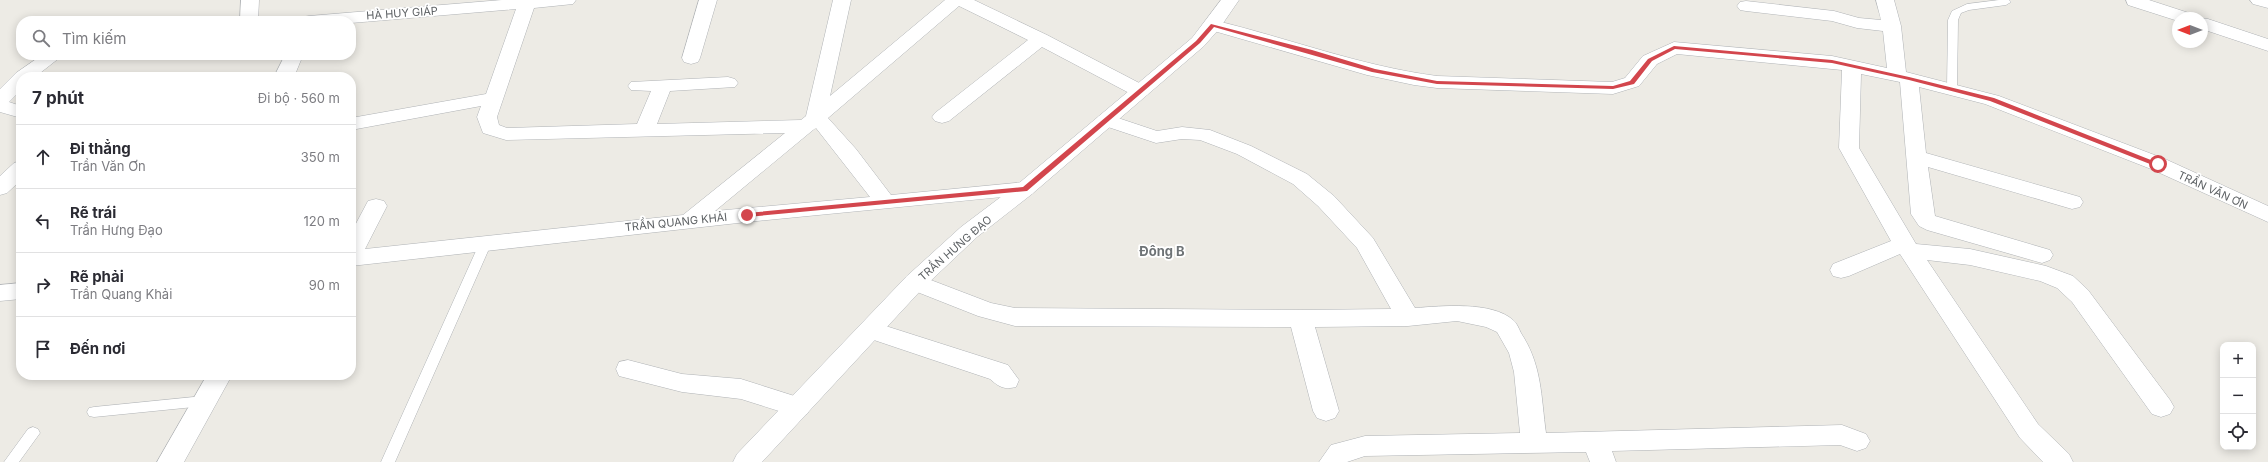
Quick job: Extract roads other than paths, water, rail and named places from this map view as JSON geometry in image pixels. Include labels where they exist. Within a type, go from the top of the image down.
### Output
[{"type":"street","points":[[249,16],[250,0]]},
{"type":"street","name":"HÀ HUY GIÁP","points":[[356,17],[567,0]]},
{"type":"street","points":[[690,58],[708,0]]},
{"type":"street","points":[[811,121],[842,0]]},
{"type":"street","points":[[689,221],[956,0]]},
{"type":"street","points":[[960,0],[1041,39],[1140,91]]},
{"type":"street","name":"TRẦN HƯNG ĐẠO","points":[[746,462],[916,282],[969,232],[1025,189],[1198,42],[1213,25],[1230,0]]},
{"type":"street","points":[[1885,0],[1903,77],[1916,156],[1922,214],[1927,221],[2042,255]]},
{"type":"street","points":[[2259,0],[2268,3]]},
{"type":"street","points":[[2134,1],[2172,13]]},
{"type":"street","points":[[527,4],[487,117],[490,129],[506,134],[645,130],[811,121],[849,154],[885,202]]},
{"type":"street","points":[[1746,6],[1834,16],[1857,23],[1892,26]]},
{"type":"street","name":"TRẦN VĂN ƠN","points":[[1213,25],[1310,51],[1374,71],[1437,82],[1613,88],[1632,82],[1650,60],[1674,48],[1760,54],[1832,62],[1952,89],[1992,100],[2030,113],[2158,164],[2268,215]]},
{"type":"street","points":[[2208,25],[2268,45]]},
{"type":"street","points":[[942,117],[1041,39]]},
{"type":"street","points":[[30,72],[47,60]]},
{"type":"street","points":[[286,72],[292,60]]},
{"type":"street","points":[[1852,66],[1849,148],[1860,170],[1907,247],[2029,431],[2060,462]]},
{"type":"street","points":[[16,84],[1,98],[16,108]]},
{"type":"street","points":[[638,86],[728,84]]},
{"type":"street","points":[[645,130],[663,85]]},
{"type":"street","points":[[356,123],[494,98]]},
{"type":"street","points":[[1106,120],[1156,137],[1182,133],[1203,134],[1244,150],[1300,179],[1326,201],[1365,243],[1408,317]]},
{"type":"street","points":[[1916,156],[2072,202]]},
{"type":"street","points":[[0,188],[16,173]]},
{"type":"street","name":"TRẦN QUANG KHẢI","points":[[356,257],[689,221],[1025,189]]},
{"type":"street","points":[[356,244],[376,206]]},
{"type":"street","points":[[1841,270],[1907,247],[1999,262],[2046,274],[2065,282],[2080,296],[2161,406]]},
{"type":"street","points":[[916,282],[986,310],[1015,317],[1301,318],[1408,317],[1457,313],[1492,318],[1505,326],[1521,352],[1526,372],[1534,443]]},
{"type":"street","points":[[0,293],[16,291]]},
{"type":"street","points":[[1301,318],[1326,411]]},
{"type":"street","points":[[870,330],[999,372],[1007,380]]},
{"type":"street","points":[[628,369],[682,383],[741,389],[798,407]]},
{"type":"street","points":[[170,462],[217,380]]},
{"type":"street","points":[[1332,462],[1340,452],[1365,446],[1534,443],[1599,452],[1842,435],[1857,441]]},
{"type":"lane","points":[[1952,89],[1953,20],[1957,11],[1967,7],[2006,2]]},
{"type":"lane","points":[[388,462],[486,242]]},
{"type":"lane","points":[[94,412],[204,401]]},
{"type":"lane","points":[[11,462],[33,433]]},
{"type":"district","name":"Đông B","points":[[1162,251]]}]
